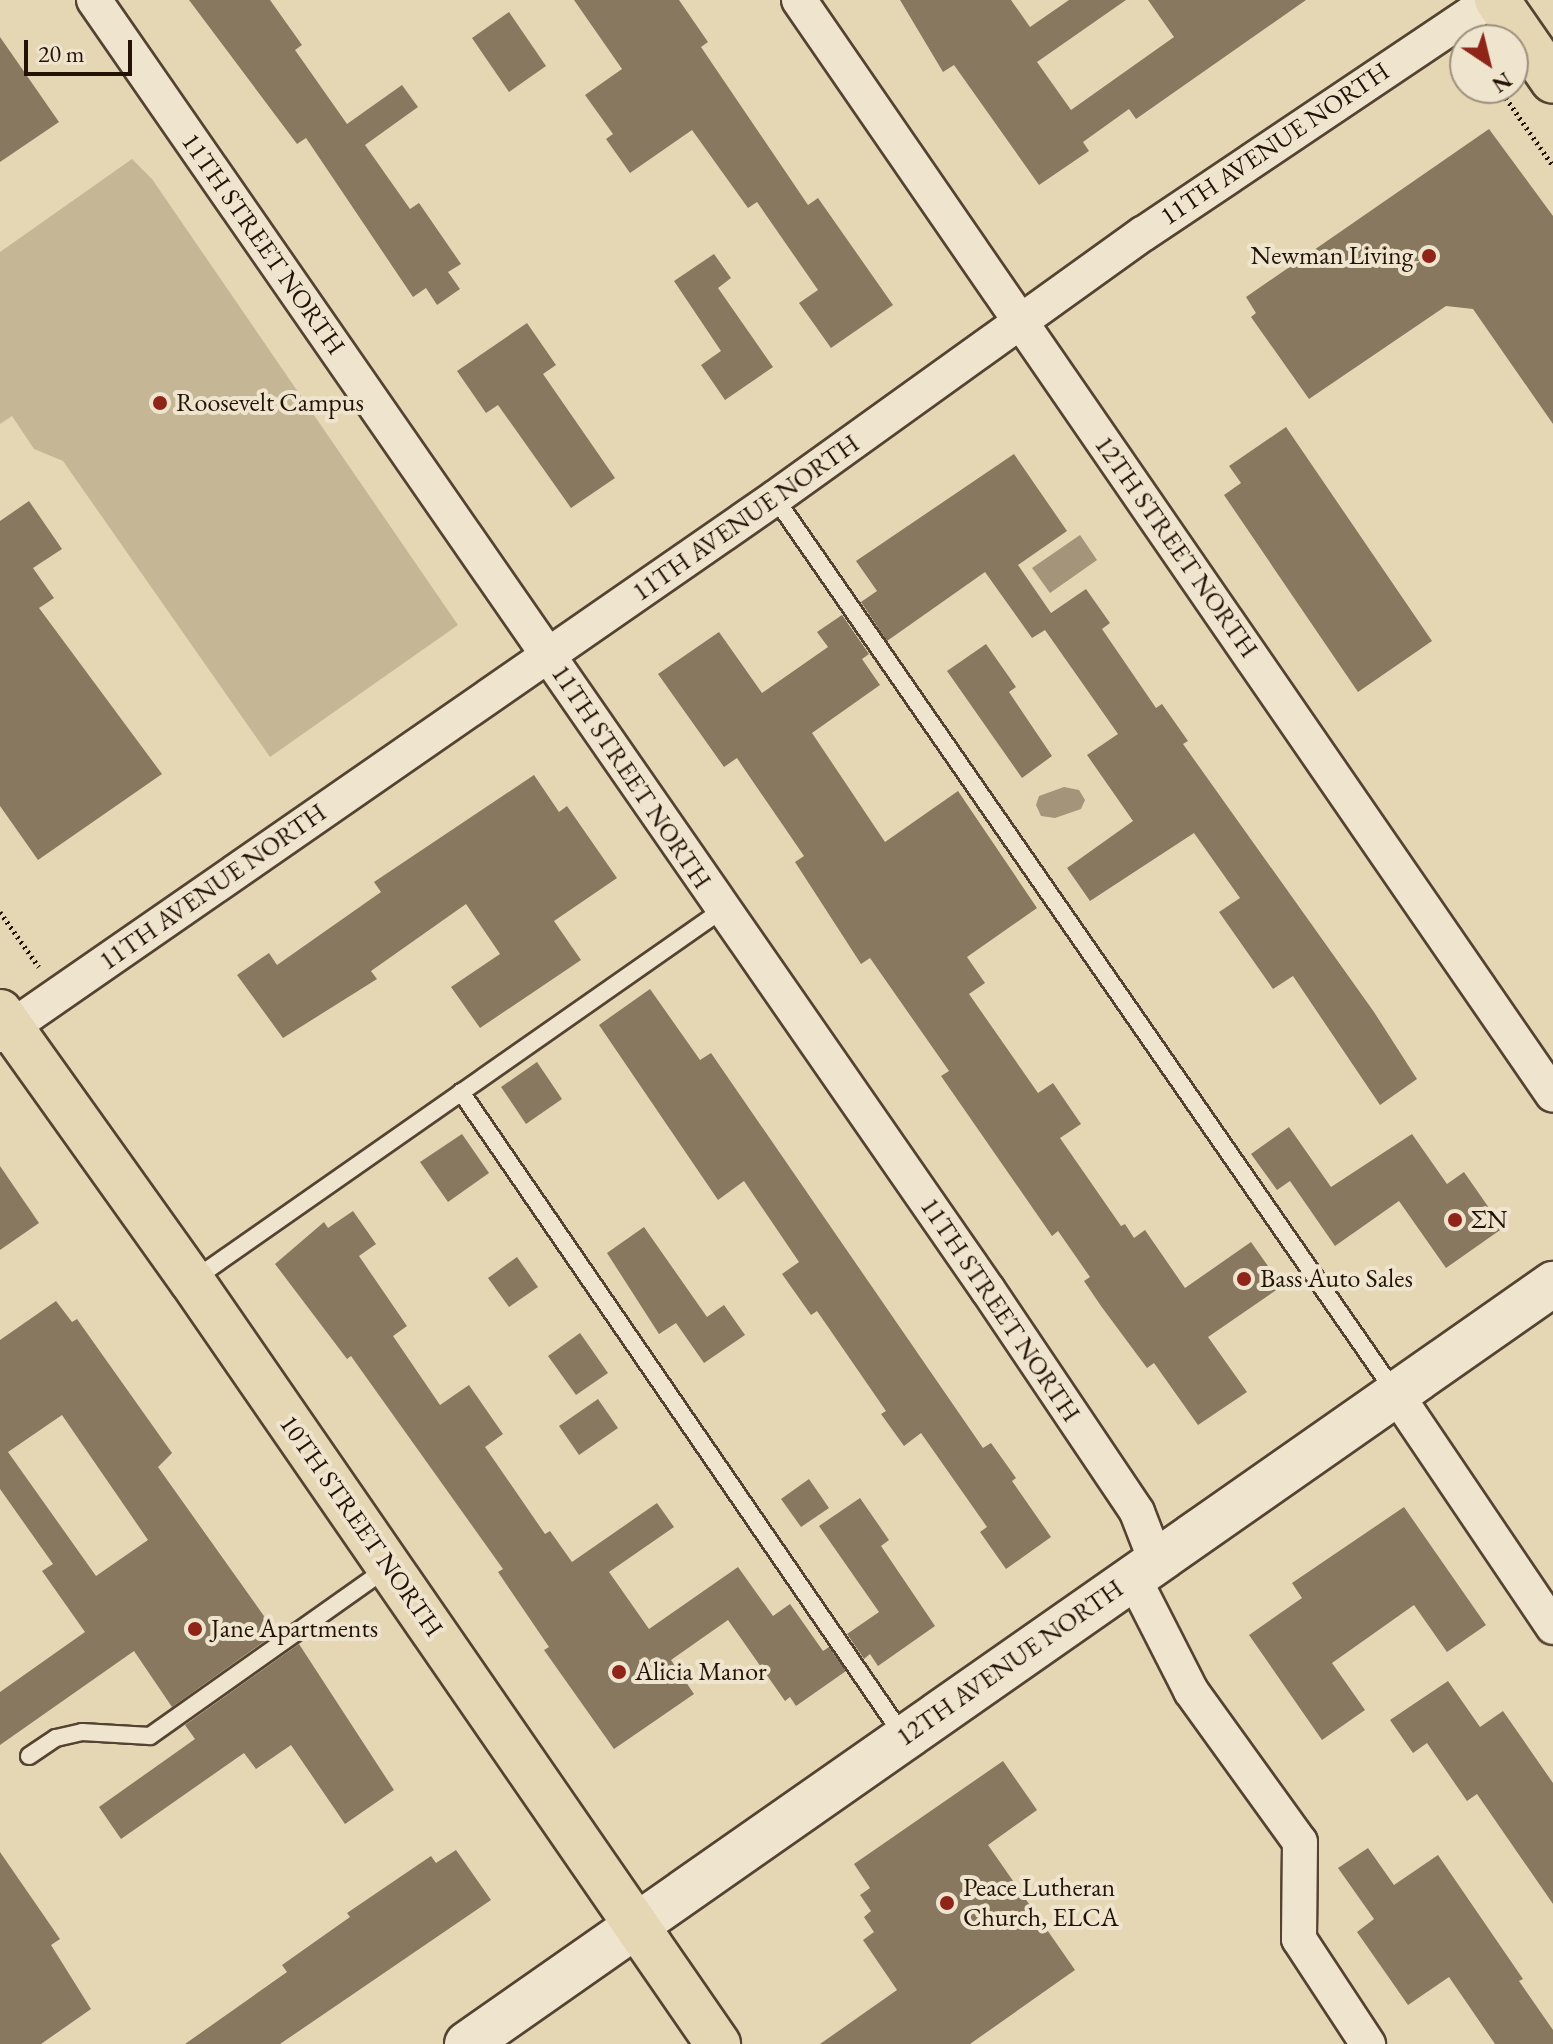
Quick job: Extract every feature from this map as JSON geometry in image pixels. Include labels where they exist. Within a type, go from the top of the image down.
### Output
[{"type":"main road","points":[[1497,0],[1553,81]]},
{"type":"main road","name":"10TH STREET NORTH","points":[[4,1024],[192,1281],[718,2044]]},
{"type":"main road","name":"12TH AVENUE NORTH","points":[[467,2044],[1553,1284]]},
{"type":"street","name":"11TH STREET NORTH","points":[[94,0],[1129,1500],[1145,1569],[1191,1691],[1300,1842],[1299,1939],[1368,2044]]},
{"type":"street","name":"12TH STREET NORTH","points":[[799,0],[1553,1095]]},
{"type":"street","name":"11TH AVENUE NORTH","points":[[4,1024],[548,655],[1020,323],[1491,0]]},
{"type":"street","points":[[1396,1394],[1553,1627]]},
{"type":"lane","points":[[775,498],[1396,1394]]},
{"type":"lane","points":[[192,1281],[722,910]]},
{"type":"lane","points":[[461,1092],[904,1737]]},
{"type":"lane","points":[[29,1756],[56,1738],[82,1732],[150,1736],[389,1567]]},
{"type":"path","points":[[1510,104],[1553,166]]},
{"type":"path","points":[[0,912],[42,971]]},
{"type":"shaded area","points":[[132,159],[152,179],[458,625],[270,757],[63,461],[34,449],[12,416],[0,424],[0,252]]},
{"type":"shaded area","points":[[1080,535],[1097,560],[1050,593],[1032,568]]},
{"type":"shaded area","points":[[1064,787],[1079,790],[1085,800],[1081,809],[1055,818],[1041,816],[1036,805],[1039,796]]},
{"type":"building","points":[[189,0],[270,0],[302,45],[295,50],[347,124],[402,85],[418,107],[365,145],[410,209],[419,203],[461,264],[448,272],[460,289],[437,305],[426,288],[413,297],[306,138],[297,144]]},
{"type":"building","points":[[574,0],[679,0],[708,42],[701,47],[808,205],[818,198],[893,305],[831,348],[799,303],[818,290],[757,202],[748,208],[692,130],[630,173],[606,139],[613,134],[585,95],[622,69]]},
{"type":"building","points":[[900,0],[1011,0],[1030,27],[1069,0],[1126,0],[1037,62],[1071,110],[1174,37],[1148,0],[1306,0],[1136,119],[1129,109],[1083,142],[1089,151],[1039,185],[954,65],[943,72]]},
{"type":"building","points":[[509,12],[546,66],[509,92],[472,38]]},
{"type":"building","points":[[0,37],[59,122],[0,162]]},
{"type":"building","name":"Newman Living","points":[[1489,129],[1553,216],[1553,424],[1473,309],[1446,306],[1309,399],[1251,317],[1256,313],[1246,297]]},
{"type":"building","points":[[714,254],[731,278],[718,288],[773,367],[725,400],[701,365],[721,351],[674,281]]},
{"type":"building","points":[[527,323],[556,365],[543,374],[615,478],[571,508],[498,405],[486,413],[457,371]]},
{"type":"building","points":[[1286,427],[1432,641],[1358,692],[1224,495],[1241,483],[1229,466]]},
{"type":"building","points":[[1014,454],[1067,531],[1018,565],[1051,613],[1086,589],[1110,623],[1102,629],[1156,708],[1162,704],[1188,741],[1183,744],[1374,1012],[1417,1079],[1380,1105],[1293,976],[1273,989],[1219,912],[1240,898],[1194,833],[1090,901],[1067,868],[1133,821],[1087,755],[1118,734],[1045,630],[1032,638],[985,572],[887,641],[861,602],[877,591],[856,561]]},
{"type":"building","points":[[29,501],[62,549],[33,568],[54,598],[39,608],[162,774],[38,860],[0,806],[0,521]]},
{"type":"building","points":[[842,615],[869,654],[862,659],[880,685],[812,733],[885,842],[958,791],[1037,908],[967,957],[985,983],[969,994],[1038,1093],[1053,1083],[1081,1124],[1060,1138],[1121,1226],[1125,1224],[1134,1238],[1145,1230],[1185,1288],[1251,1242],[1282,1286],[1208,1337],[1247,1392],[1198,1425],[1154,1363],[1147,1368],[1101,1306],[1084,1281],[1090,1277],[1058,1231],[1052,1236],[941,1076],[949,1071],[870,958],[861,964],[795,862],[804,856],[737,758],[724,767],[658,674],[719,632],[762,693],[828,647],[817,632]]},
{"type":"building","points":[[986,644],[1016,687],[1009,692],[1052,756],[1022,778],[947,671]]},
{"type":"building","points":[[534,775],[559,812],[567,806],[617,878],[554,921],[581,960],[480,1028],[451,987],[500,954],[466,904],[371,971],[377,979],[283,1038],[237,975],[269,953],[277,965],[381,892],[374,882]]},
{"type":"building","points":[[650,989],[700,1060],[711,1053],[983,1448],[991,1443],[1016,1478],[1012,1481],[1051,1537],[1006,1569],[980,1532],[987,1527],[921,1433],[904,1446],[881,1414],[886,1411],[817,1311],[811,1315],[782,1274],[799,1262],[744,1181],[718,1200],[599,1025]]},
{"type":"building","points":[[537,1062],[562,1099],[526,1124],[501,1087]]},
{"type":"building","points":[[1289,1127],[1331,1187],[1412,1134],[1447,1184],[1464,1172],[1503,1228],[1446,1268],[1399,1201],[1335,1246],[1290,1181],[1277,1190],[1251,1154]]},
{"type":"building","points":[[462,1134],[489,1173],[448,1202],[420,1162]]},
{"type":"building","points":[[0,1166],[39,1223],[0,1250]]},
{"type":"building","points":[[353,1211],[376,1244],[359,1256],[407,1326],[393,1336],[440,1405],[469,1385],[503,1434],[485,1447],[545,1534],[550,1531],[572,1562],[657,1503],[674,1527],[609,1572],[649,1629],[738,1567],[773,1616],[790,1604],[823,1651],[829,1647],[846,1671],[796,1706],[790,1697],[785,1701],[728,1620],[671,1660],[694,1694],[614,1749],[544,1650],[549,1647],[498,1572],[503,1569],[351,1356],[347,1359],[275,1264],[324,1222],[328,1228]]},
{"type":"building","points":[[644,1227],[707,1317],[724,1305],[745,1335],[704,1363],[676,1323],[659,1334],[607,1253]]},
{"type":"building","points":[[517,1257],[538,1287],[509,1307],[488,1278]]},
{"type":"building","points":[[56,1301],[72,1322],[77,1319],[172,1453],[158,1467],[276,1633],[172,1707],[134,1651],[0,1745],[0,1692],[85,1632],[42,1571],[53,1564],[0,1489],[0,1340]],"holes":[[[62,1415],[148,1540],[96,1576],[8,1452]]]},
{"type":"building","points":[[580,1333],[608,1373],[576,1395],[548,1356]]},
{"type":"building","points":[[598,1399],[618,1428],[579,1455],[559,1426]]},
{"type":"building","points":[[809,1479],[829,1508],[801,1527],[781,1499]]},
{"type":"building","points":[[860,1498],[889,1540],[881,1546],[935,1626],[878,1666],[870,1654],[864,1659],[847,1634],[879,1612],[819,1526]]},
{"type":"building","points":[[1404,1507],[1486,1625],[1447,1652],[1414,1605],[1332,1663],[1365,1710],[1322,1740],[1249,1635],[1302,1598],[1292,1583]]},
{"type":"building","points":[[299,1644],[394,1790],[345,1824],[291,1745],[256,1769],[244,1753],[121,1839],[99,1807],[195,1739],[185,1725]]},
{"type":"building","points":[[1448,1681],[1480,1727],[1503,1711],[1553,1783],[1553,1904],[1477,1794],[1467,1801],[1427,1743],[1413,1753],[1390,1720]]},
{"type":"building","name":"Peace Lutheran Church, ELCA","points":[[1003,1761],[1037,1810],[988,1845],[1075,1970],[970,2044],[820,2044],[897,1990],[863,1940],[874,1932],[864,1917],[871,1911],[860,1895],[870,1888],[854,1864]]},
{"type":"building","points":[[1368,1848],[1394,1885],[1438,1855],[1523,1979],[1519,1981],[1553,2030],[1553,2044],[1495,2044],[1449,1977],[1408,2005],[1357,1932],[1374,1919],[1338,1868]]},
{"type":"building","points":[[456,1850],[491,1900],[280,2044],[185,2044],[287,1972],[282,1965],[350,1917],[347,1913],[431,1856],[436,1863]]},
{"type":"building","points":[[0,1852],[60,1939],[51,1945],[91,2009],[41,2044],[0,2044]]},
{"type":"place","name":"Newman Living","points":[[1429,256]]},
{"type":"place","name":"Roosevelt Campus","points":[[160,403]]},
{"type":"place","name":"ΣΝ","points":[[1455,1220]]},
{"type":"place","name":"Bass Auto Sales","points":[[1244,1279]]},
{"type":"place","name":"Jane Apartments","points":[[195,1629]]},
{"type":"place","name":"Alicia Manor","points":[[619,1672]]},
{"type":"place","name":"Peace Lutheran Church, ELCA","points":[[947,1903]]}]
